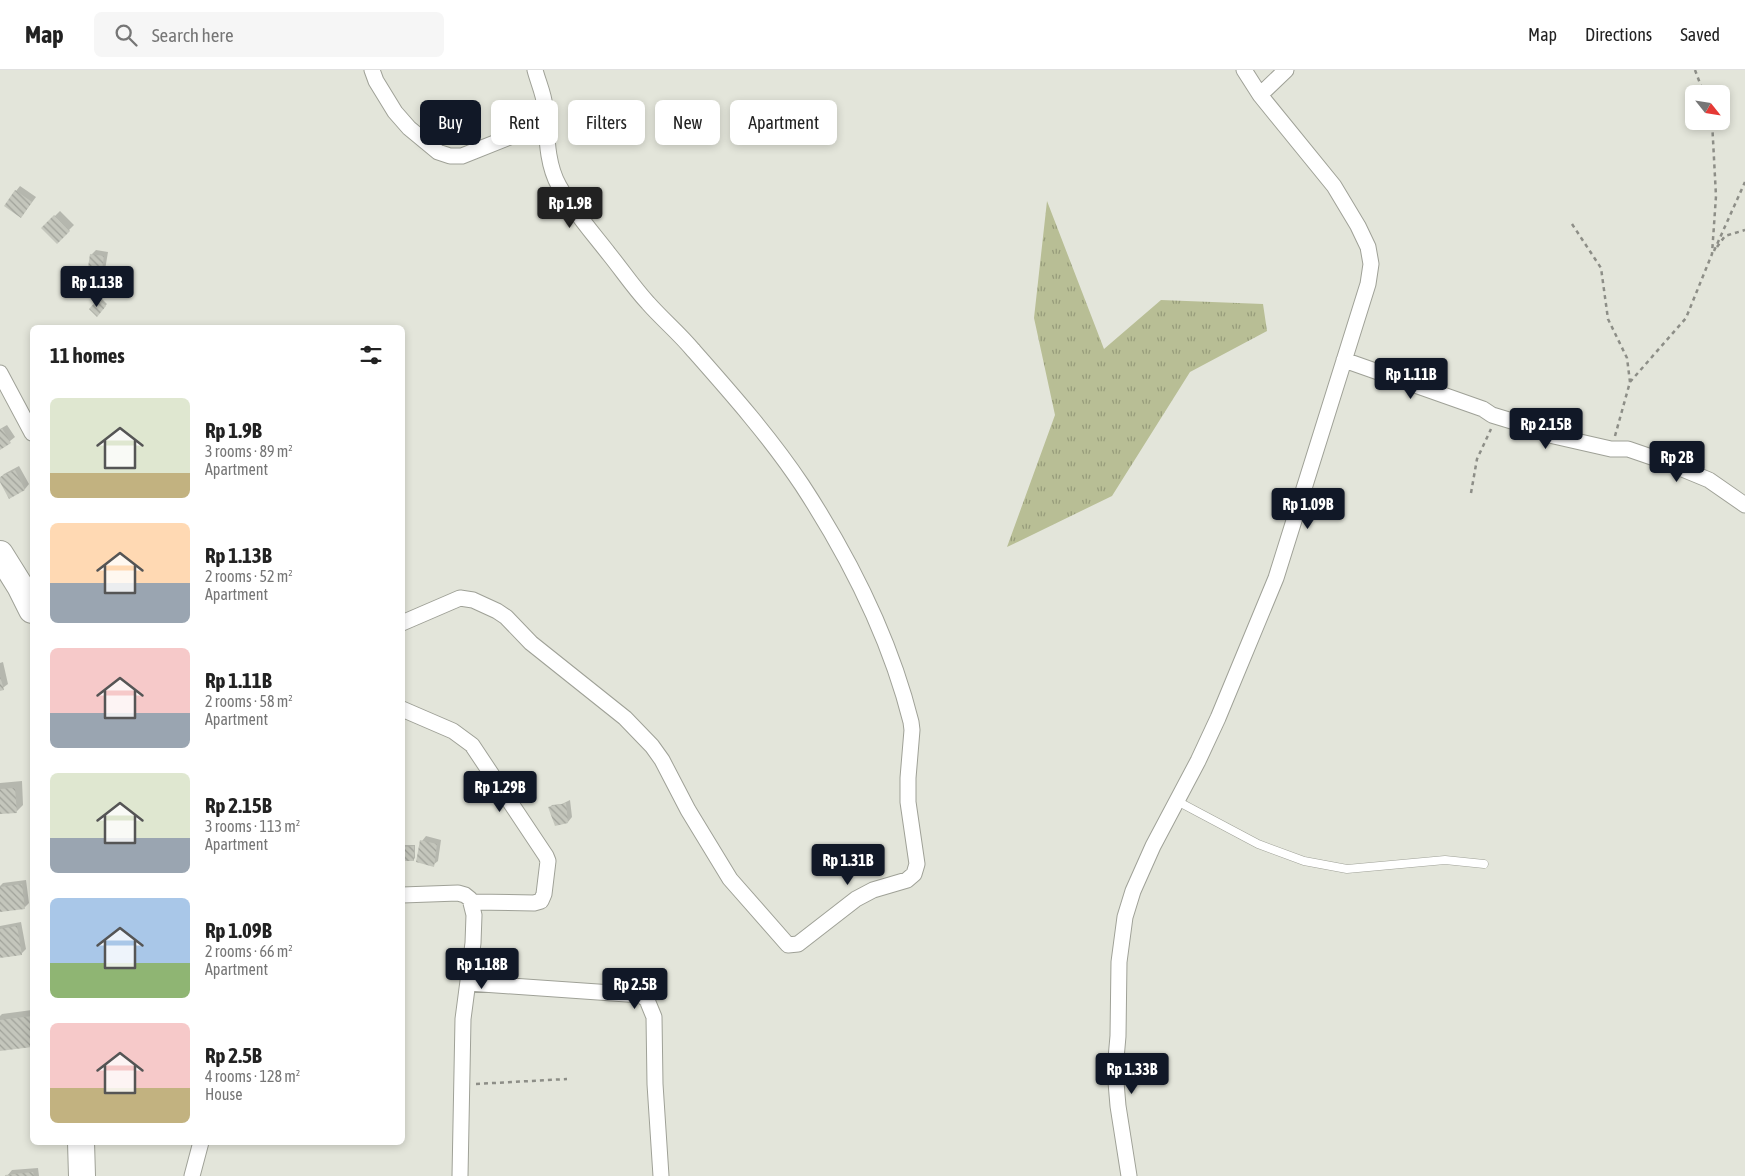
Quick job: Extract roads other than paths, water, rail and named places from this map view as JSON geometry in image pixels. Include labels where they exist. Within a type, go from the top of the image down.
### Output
[{"type":"highway","points":[[0,554],[30,606]]},
{"type":"highway","points":[[81,1145],[82,1176]]},
{"type":"street","points":[[372,70],[376,82],[402,121],[438,152],[450,156],[462,156],[491,144]]},
{"type":"street","points":[[535,70],[544,100]]},
{"type":"street","points":[[1129,1176],[1118,1106],[1115,1070],[1120,962],[1125,917],[1133,891],[1153,846],[1218,718],[1276,578],[1368,284],[1371,264],[1368,247],[1334,186],[1260,95],[1244,70]]},
{"type":"street","points":[[1260,95],[1286,70]]},
{"type":"street","points":[[405,622],[460,598],[473,600],[506,617],[531,643],[625,718],[652,746],[662,760],[688,810],[730,878],[788,944],[798,944],[856,899],[873,890],[907,880],[914,874],[917,864],[908,802],[911,722],[889,649],[841,549],[802,484],[760,428],[691,348],[646,301],[579,216],[558,185],[548,145]]},
{"type":"street","points":[[1344,360],[1483,409],[1492,415],[1520,424],[1534,425],[1546,434],[1612,449],[1628,449],[1663,461],[1709,480],[1745,505]]},
{"type":"street","points":[[0,372],[30,429]]},
{"type":"street","points":[[405,710],[453,731],[472,745],[548,861],[544,894],[541,901],[534,903],[472,902]]},
{"type":"street","points":[[405,895],[458,893],[465,895],[472,902],[474,915],[473,943],[463,1019],[460,1176]]},
{"type":"street","points":[[468,983],[640,995],[647,1000],[654,1017],[655,1084],[661,1176]]},
{"type":"street","points":[[192,1176],[200,1145]]},
{"type":"lane","points":[[1177,801],[1258,844],[1304,861],[1347,869],[1445,860],[1484,864]]}]
